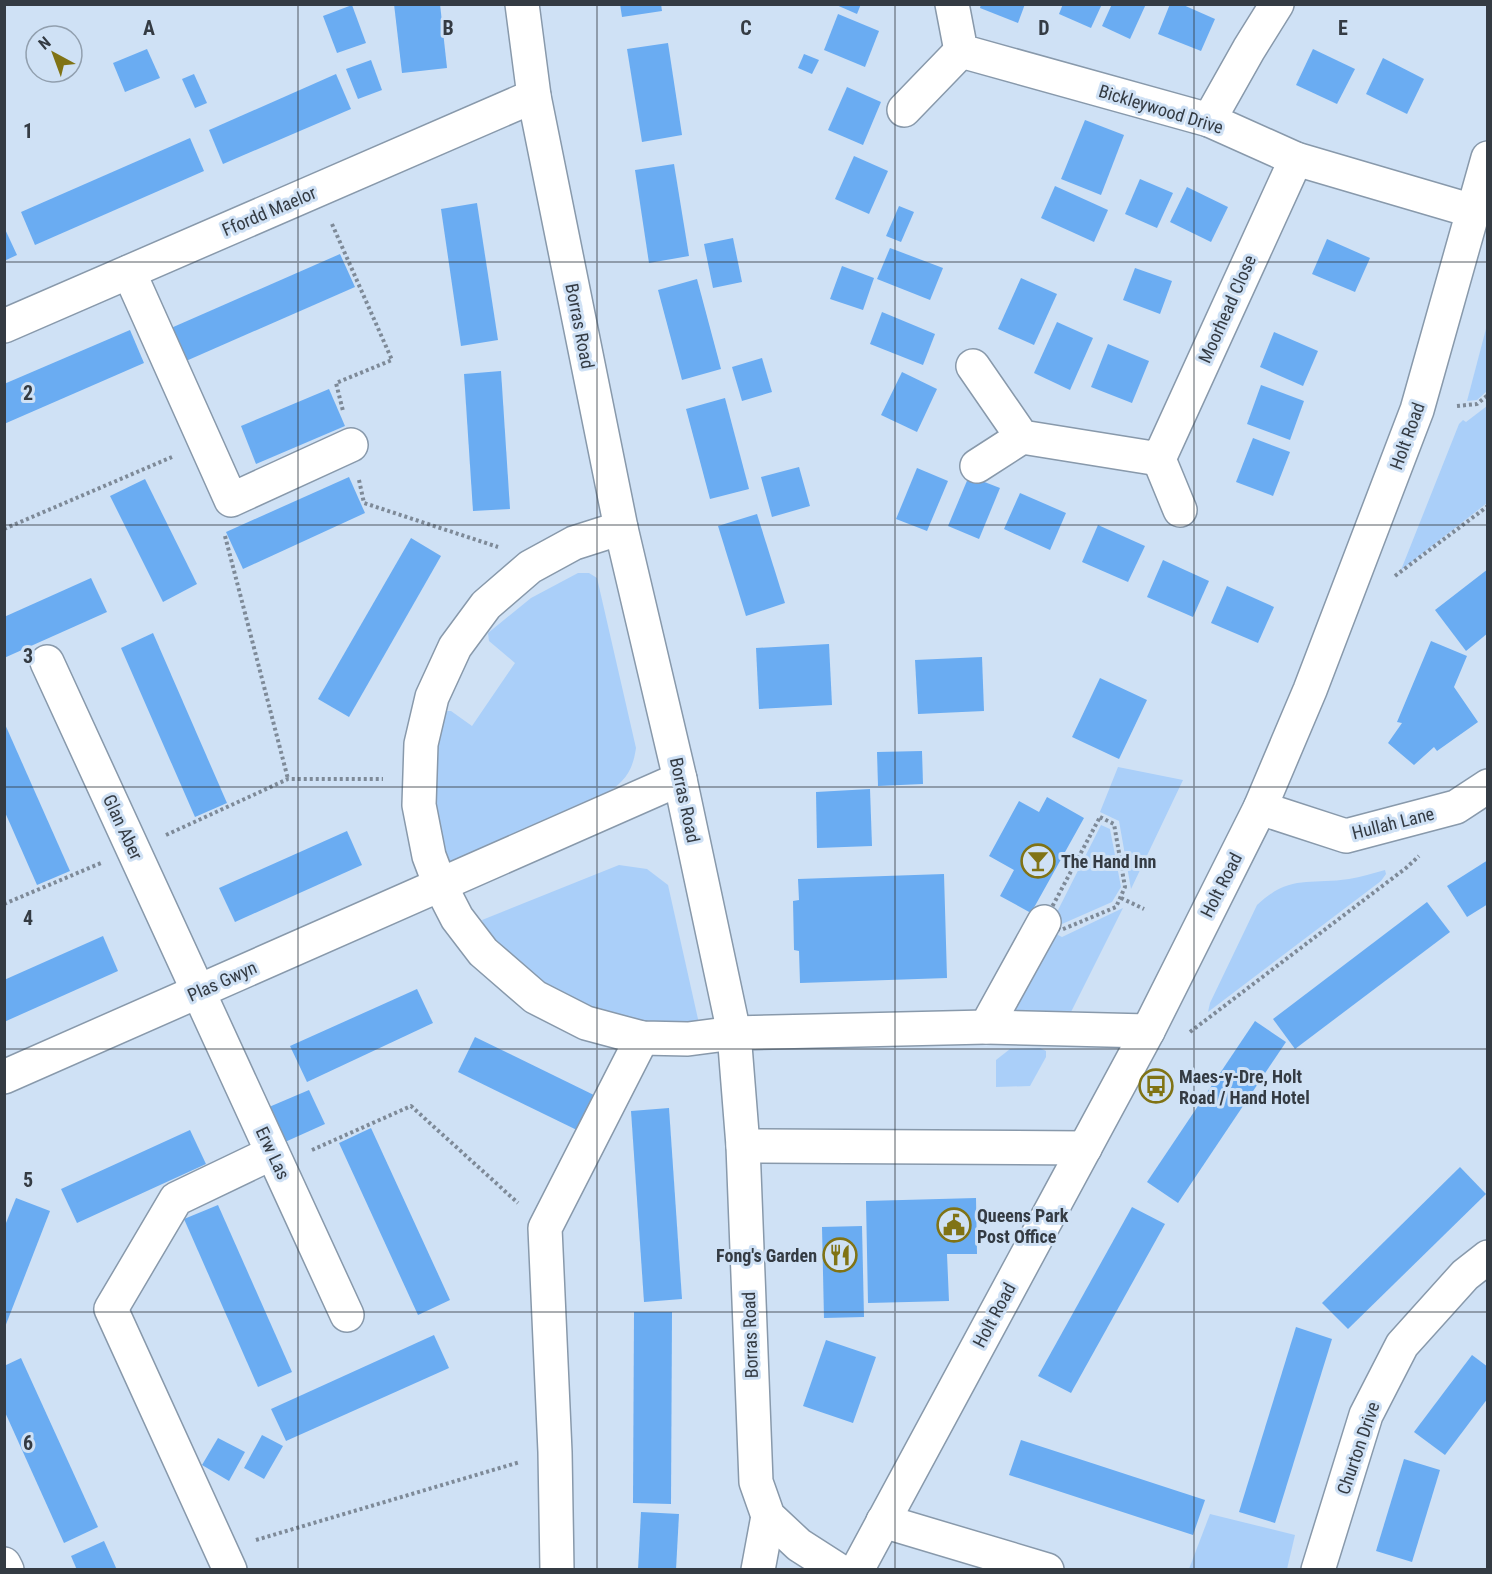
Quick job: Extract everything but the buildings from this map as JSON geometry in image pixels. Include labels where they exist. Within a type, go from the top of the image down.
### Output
[{"type":"street","name":"Borras Road","points":[[522,4],[534,96],[621,528],[680,779],[734,1033],[743,1146],[756,1482],[768,1516],[799,1545],[838,1569]]},
{"type":"street","points":[[904,110],[961,51],[952,4]]},
{"type":"street","points":[[1209,120],[1277,4]]},
{"type":"street","name":"Bickleywood Drive","points":[[961,51],[1209,120],[1296,159],[1473,211]]},
{"type":"street","name":"Ffordd Maelor","points":[[4,326],[534,96]]},
{"type":"street","name":"Holt Road","points":[[857,1569],[1148,1031],[1260,808],[1310,690],[1417,410],[1488,158]]},
{"type":"street","name":"Moorhead Close","points":[[1159,459],[1296,159]]},
{"type":"street","points":[[129,272],[231,500],[351,445]]},
{"type":"street","points":[[973,366],[1022,437]]},
{"type":"street","points":[[977,466],[1022,437],[1159,459],[1180,510]]},
{"type":"street","points":[[621,528],[574,543],[530,567],[486,606],[455,647],[432,697],[421,744],[419,805],[429,856],[440,885],[457,918],[483,952],[535,997],[586,1023],[642,1038],[688,1039],[734,1033],[986,1027],[1148,1031]]},
{"type":"street","name":"Glan Aber","points":[[47,662],[199,992]]},
{"type":"street","name":"Plas Gwyn","points":[[4,1077],[680,779]]},
{"type":"street","name":"Hullah Lane","points":[[1260,808],[1346,836],[1456,807],[1488,786]]},
{"type":"street","points":[[986,1027],[1044,922]]},
{"type":"street","name":"Erw Las","points":[[199,992],[347,1315]]},
{"type":"street","points":[[557,1569],[555,1452],[545,1228],[642,1038]]},
{"type":"street","points":[[743,1146],[1085,1148]]},
{"type":"street","points":[[225,1560],[111,1309],[176,1199],[275,1159]]},
{"type":"street","name":"Churton Drive","points":[[1318,1569],[1366,1415],[1402,1346],[1465,1275],[1488,1257]]},
{"type":"street","points":[[758,1569],[768,1516]]},
{"type":"street","points":[[883,1521],[981,1560],[1047,1569]]},
{"type":"street","points":[[4,1564],[7,1569]]},
{"type":"path","points":[[318,190],[392,360],[336,383],[364,502],[541,561]]},
{"type":"path","points":[[4,529],[205,442]]},
{"type":"path","points":[[231,500],[217,507],[288,779]]},
{"type":"path","points":[[1350,587],[1390,579],[1488,506]]},
{"type":"path","points":[[4,904],[133,850],[288,779],[420,778]]},
{"type":"path","points":[[1100,817],[1114,824],[1125,888],[1116,907],[1061,930],[1044,922],[1100,817]]},
{"type":"path","points":[[1148,1031],[1189,1033],[1406,868],[1422,853]]},
{"type":"path","points":[[1120,898],[1144,909]]},
{"type":"path","points":[[275,1159],[411,1106],[545,1228]]},
{"type":"path","points":[[225,1560],[555,1452]]},
{"type":"shaded area","points":[[1487,325],[1487,391],[1477,400],[1467,401]]},
{"type":"shaded area","points":[[1487,406],[1487,503],[1401,570],[1459,424],[1463,420],[1466,422]]},
{"type":"shaded area","points":[[578,573],[589,573],[597,578],[636,748],[632,765],[621,782],[602,797],[433,869],[424,806],[444,711],[451,711],[472,726],[515,663],[489,641],[488,633],[531,598]]},
{"type":"shaded area","points":[[1118,767],[1183,780],[1131,889],[1119,821],[1100,812]]},
{"type":"shaded area","points":[[1101,825],[1110,829],[1121,887],[1112,902],[1062,924],[1053,920]]},
{"type":"shaded area","points":[[619,865],[647,869],[668,885],[700,1028],[643,1036],[539,992],[493,945],[482,920]]},
{"type":"shaded area","points":[[1385,870],[1386,874],[1381,881],[1208,1012],[1210,1003],[1257,905],[1269,895],[1290,885],[1349,879]]},
{"type":"shaded area","points":[[1123,908],[1067,1020],[1007,1010],[1048,930],[1062,937]]},
{"type":"shaded area","points":[[1040,1048],[1046,1051],[1046,1057],[1030,1086],[996,1087],[996,1060],[1010,1049]]},
{"type":"shaded area","points":[[1210,1514],[1295,1535],[1287,1569],[1189,1569]]},
{"type":"place","name":"The Hand Inn","points":[[1038,861]]},
{"type":"place","name":"Maes-y-Dre, Holt Road / Hand Hotel","points":[[1156,1086]]},
{"type":"place","name":"Queens Park Post Office","points":[[954,1225]]},
{"type":"place","name":"Fong's Garden","points":[[840,1255]]}]
